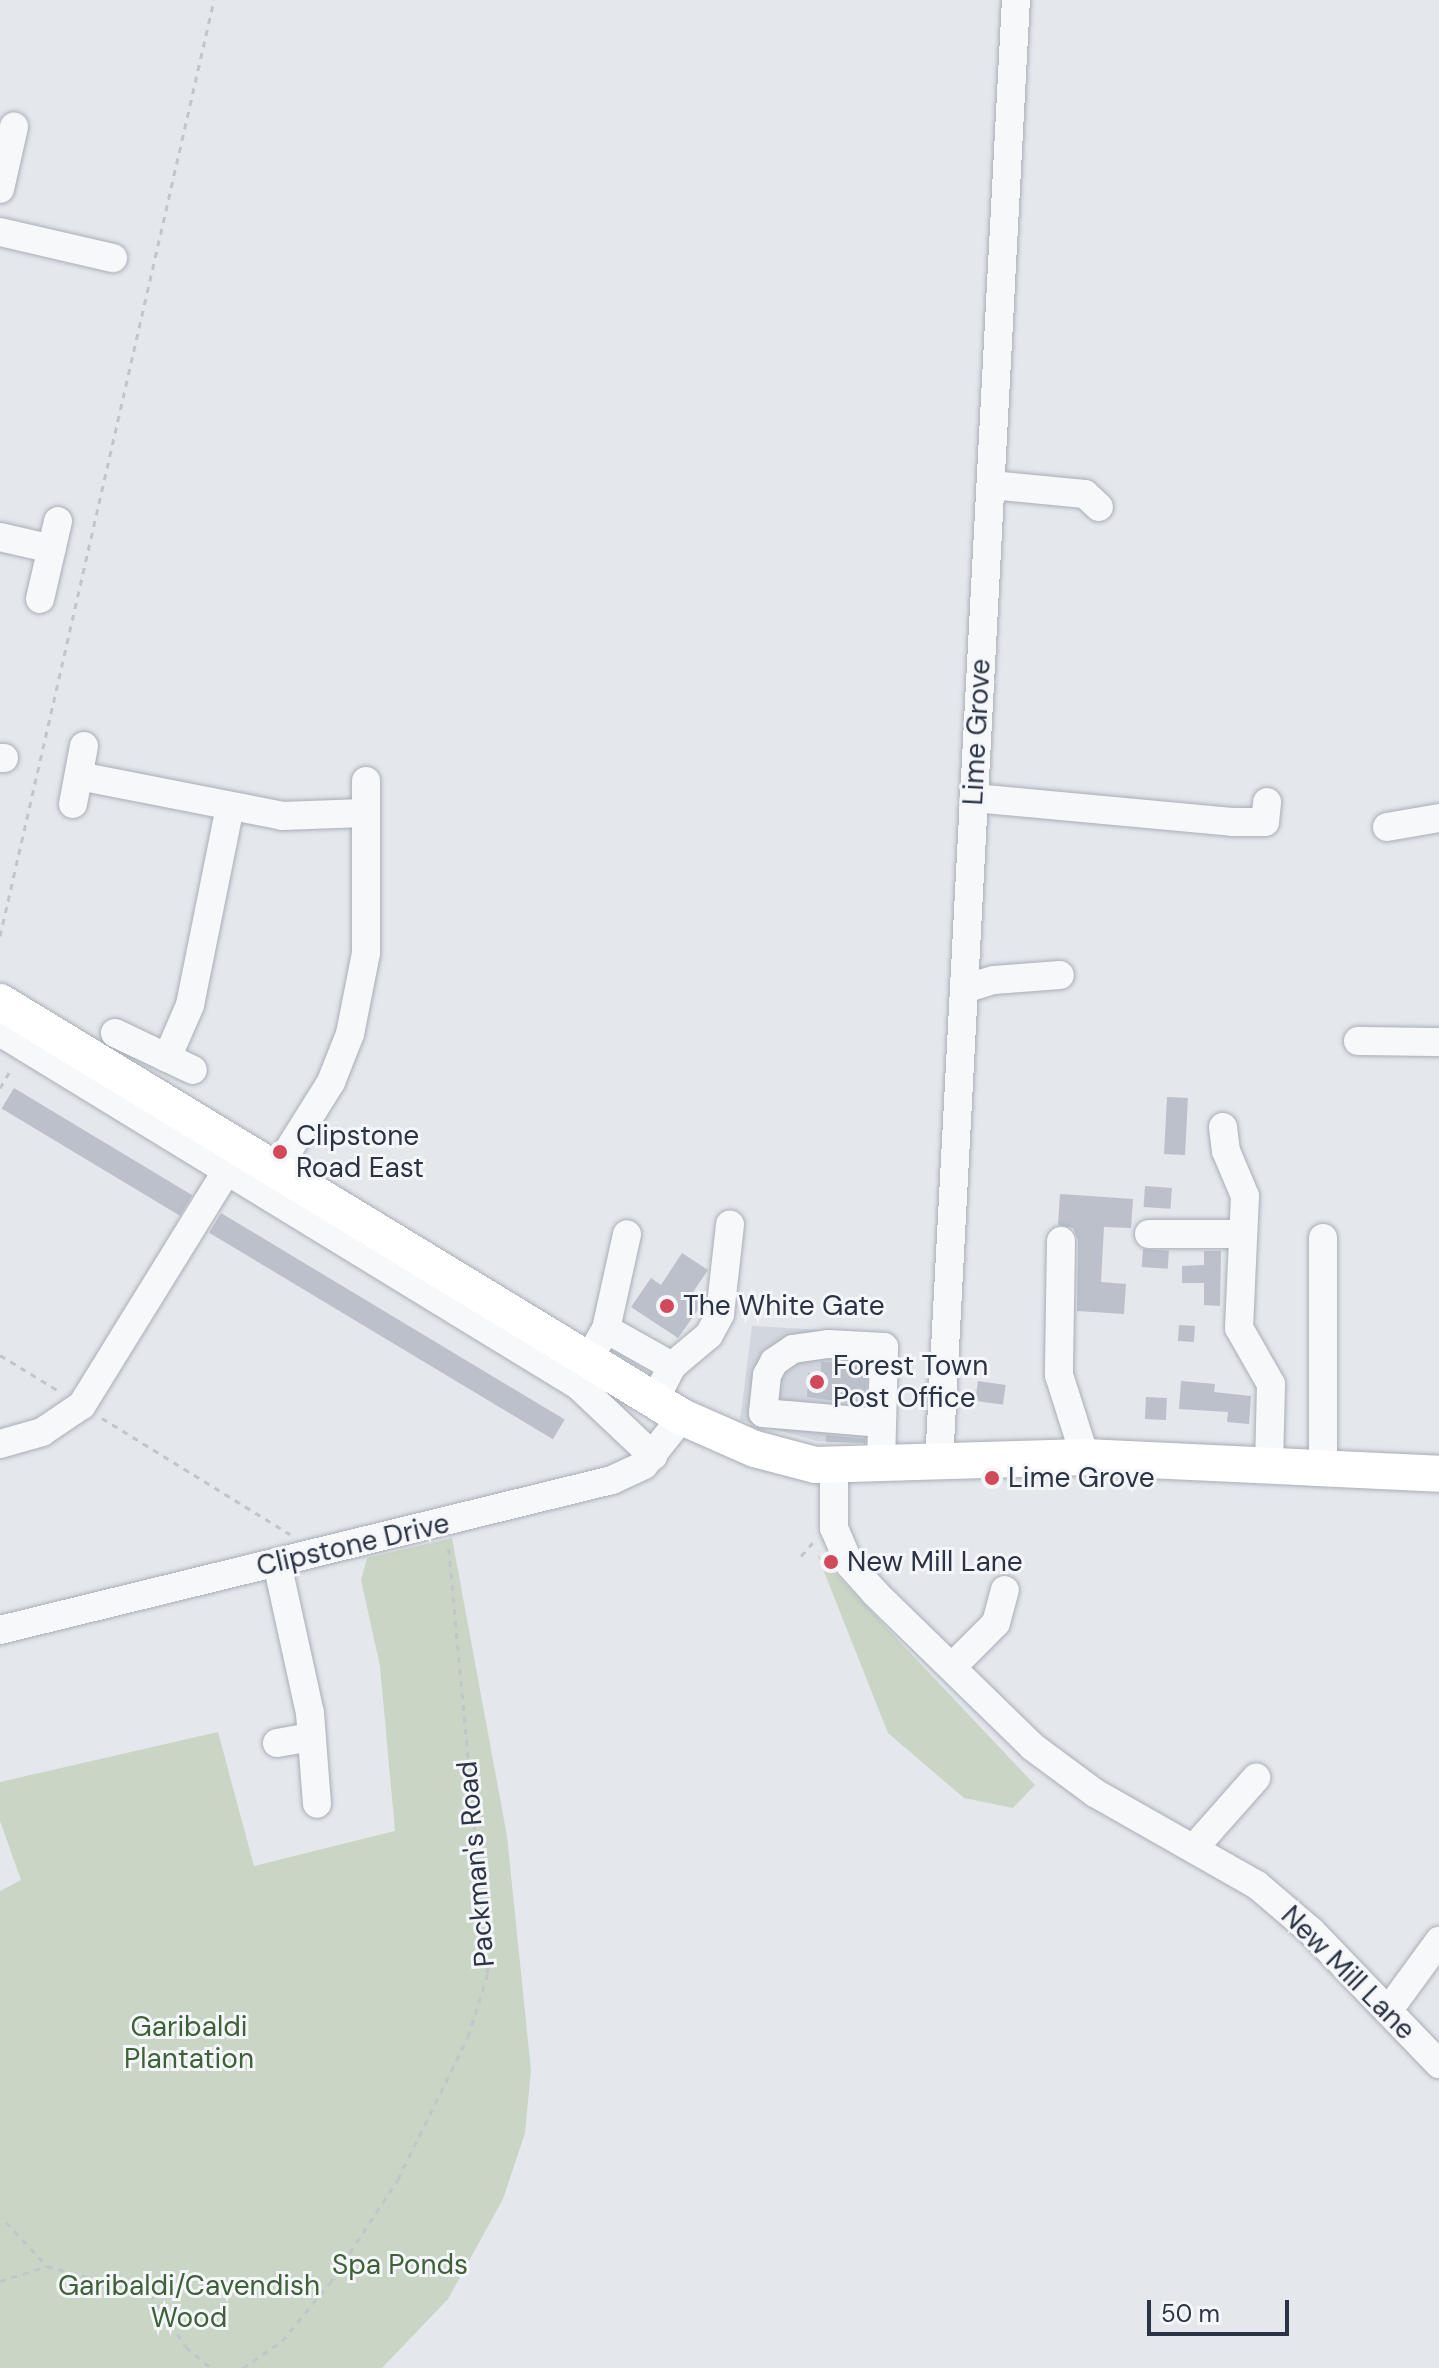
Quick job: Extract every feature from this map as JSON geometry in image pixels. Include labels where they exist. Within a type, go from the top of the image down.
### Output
[{"type":"main road","points":[[0,1002],[668,1409],[755,1449],[819,1464],[1085,1457],[1439,1474]]},
{"type":"street","name":"Lime Grove","points":[[939,1463],[1016,0]]},
{"type":"street","points":[[0,189],[14,127]]},
{"type":"street","points":[[0,232],[113,258]]},
{"type":"street","points":[[991,485],[1085,494],[1099,507]]},
{"type":"street","points":[[40,599],[58,521]]},
{"type":"street","points":[[0,537],[52,549]]},
{"type":"street","points":[[73,804],[84,746]]},
{"type":"street","points":[[79,776],[282,816],[364,813]]},
{"type":"street","points":[[276,1170],[331,1082],[350,1034],[366,953],[366,781]]},
{"type":"street","points":[[974,798],[1232,822],[1265,822],[1267,802]]},
{"type":"street","points":[[167,1058],[190,1005],[230,807]]},
{"type":"street","points":[[1387,827],[1439,818]]},
{"type":"street","points":[[964,989],[994,980],[1060,975]]},
{"type":"street","points":[[0,1032],[579,1386],[653,1456]]},
{"type":"street","points":[[115,1033],[193,1070]]},
{"type":"street","points":[[1358,1041],[1439,1042]]},
{"type":"street","points":[[1223,1127],[1226,1151],[1245,1196],[1239,1328],[1271,1384],[1269,1468]]},
{"type":"street","points":[[0,1444],[42,1432],[82,1405],[228,1169]]},
{"type":"street","points":[[606,1329],[672,1366],[709,1335],[720,1314],[730,1225]]},
{"type":"street","points":[[588,1360],[606,1329],[627,1234]]},
{"type":"street","points":[[1149,1234],[1243,1234]]},
{"type":"street","points":[[1323,1238],[1323,1470]]},
{"type":"street","points":[[1061,1241],[1059,1375],[1085,1457]]},
{"type":"street","points":[[881,1464],[884,1347],[855,1344],[793,1349],[774,1362],[763,1413],[808,1420],[882,1423]]},
{"type":"street","name":"Clipstone Drive","points":[[0,1630],[444,1524],[612,1480],[653,1456],[668,1409],[672,1366]]},
{"type":"street","name":"New Mill Lane","points":[[808,1420],[834,1528],[850,1565],[952,1667],[1058,1766],[1095,1793],[1257,1885],[1436,2055]]},
{"type":"street","points":[[277,1563],[310,1713],[317,1804]]},
{"type":"street","points":[[952,1667],[996,1623],[1005,1590]]},
{"type":"street","points":[[277,1743],[312,1751]]},
{"type":"street","points":[[1194,1848],[1256,1778]]},
{"type":"street","points":[[1388,2011],[1439,1941]]},
{"type":"path","points":[[0,936],[214,0]]},
{"type":"path","points":[[0,1355],[320,1553]]},
{"type":"path","name":"Packman's Road","points":[[243,2368],[282,2341],[330,2283],[398,2179],[468,2037],[488,1973],[444,1524]]},
{"type":"path","points":[[6,2222],[47,2266],[150,2294],[186,2347],[211,2368]]},
{"type":"path","points":[[0,2281],[47,2266]]},
{"type":"shaded area","points":[[752,1326],[894,1334],[893,1443],[817,1441],[740,1420]]},
{"type":"green space","name":"Garibaldi Plantation","points":[[452,1538],[507,1836],[531,2070],[525,2133],[503,2199],[448,2299],[382,2368],[0,2368],[0,1891],[21,1880],[0,1821],[0,1782],[218,1732],[254,1866],[395,1831],[380,1666],[361,1580],[367,1558]]},
{"type":"green space","points":[[817,1554],[1035,1785],[1013,1808],[964,1798],[888,1733]]},
{"type":"building","points":[[14,1088],[192,1195],[180,1216],[2,1109]]},
{"type":"building","points":[[1167,1097],[1188,1098],[1185,1155],[1164,1154]]},
{"type":"building","points":[[1145,1186],[1172,1188],[1170,1209],[1144,1207]]},
{"type":"building","points":[[1060,1194],[1133,1199],[1131,1228],[1104,1227],[1101,1282],[1126,1284],[1124,1314],[1077,1311],[1078,1240],[1073,1228],[1058,1225]]},
{"type":"building","points":[[221,1213],[565,1420],[553,1439],[209,1233]]},
{"type":"building","points":[[1143,1249],[1169,1251],[1168,1269],[1142,1267]]},
{"type":"building","points":[[1204,1251],[1221,1251],[1220,1306],[1204,1305],[1204,1283],[1182,1283],[1182,1266],[1204,1265]]},
{"type":"building","points":[[682,1253],[708,1270],[691,1295],[703,1303],[678,1338],[631,1307],[651,1278],[661,1285]]},
{"type":"building","points":[[1179,1325],[1195,1326],[1194,1342],[1178,1341]]},
{"type":"building","points":[[821,1362],[867,1363],[866,1405],[807,1397],[808,1373],[821,1373]]},
{"type":"building","points":[[978,1381],[1006,1385],[1003,1405],[975,1401]]},
{"type":"building","points":[[1181,1381],[1215,1384],[1214,1392],[1251,1396],[1249,1424],[1227,1422],[1228,1412],[1179,1409]]},
{"type":"building","points":[[1146,1397],[1167,1398],[1166,1420],[1145,1419]]},
{"type":"building","points":[[826,1435],[865,1439],[865,1443],[826,1442]]},
{"type":"place","name":"Clipstone Road East","points":[[280,1152]]},
{"type":"place","name":"The White Gate","points":[[667,1306]]},
{"type":"place","name":"Forest Town Post Office","points":[[817,1382]]},
{"type":"place","name":"Lime Grove","points":[[992,1478]]},
{"type":"place","name":"New Mill Lane","points":[[831,1562]]},
{"type":"park label","name":"Spa Ponds","points":[[400,2265]]},
{"type":"park label","name":"Garibaldi/Cavendish Wood","points":[[189,2302]]}]
